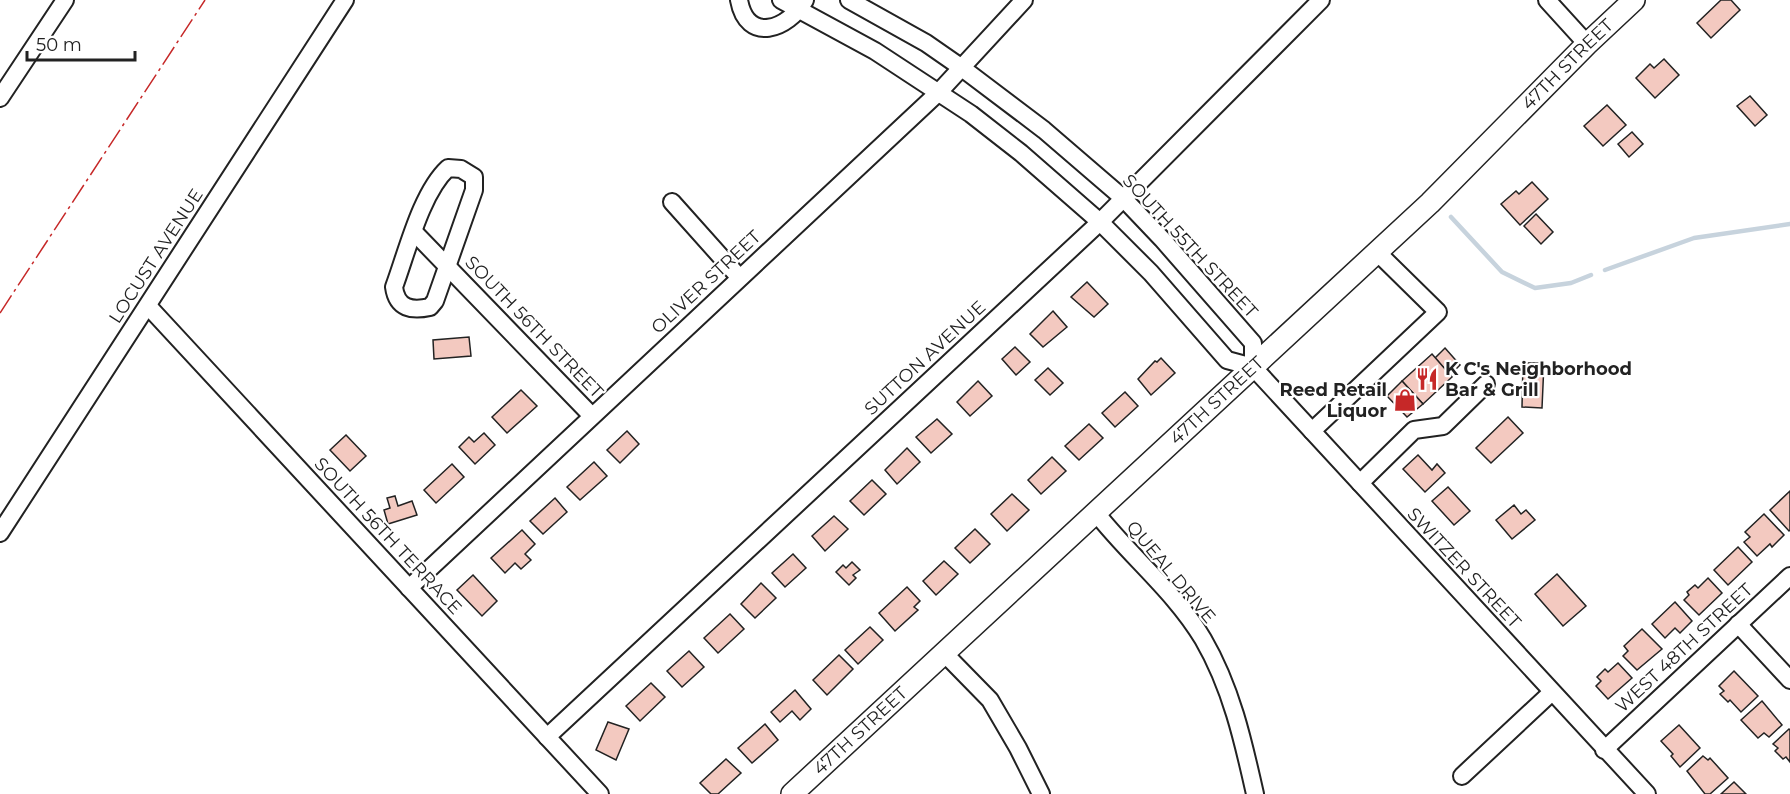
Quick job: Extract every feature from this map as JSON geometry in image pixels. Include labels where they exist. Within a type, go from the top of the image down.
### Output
[{"type":"main road","name":"47TH STREET","points":[[795,793],[1430,203],[1587,44],[1634,0]]},
{"type":"street","points":[[0,98],[64,0]]},
{"type":"street","name":"LOCUST AVENUE","points":[[0,533],[345,0]]},
{"type":"street","points":[[739,0],[741,13],[751,24],[769,29],[788,21],[802,5]]},
{"type":"street","points":[[781,0],[802,5],[971,114],[1021,153],[1100,222],[1151,273],[1227,360],[1253,367]]},
{"type":"street","name":"SOUTH 55TH STREET","points":[[849,0],[926,43],[962,68],[1044,130],[1123,198],[1253,343],[1253,367]]},
{"type":"street","name":"OLIVER STREET","points":[[409,588],[939,92],[1024,0]]},
{"type":"street","name":"SUTTON AVENUE","points":[[547,736],[1100,222],[1321,0]]},
{"type":"street","points":[[1547,0],[1587,44]]},
{"type":"street","name":"SOUTH 56TH STREET","points":[[448,168],[461,169],[474,177],[474,190],[447,265],[435,301],[430,307],[415,310],[404,307],[395,296],[394,287],[437,178],[448,168]]},
{"type":"street","points":[[672,202],[739,278]]},
{"type":"street","name":"SOUTH 56TH STREET","points":[[414,232],[592,416]]},
{"type":"street","points":[[1312,431],[1438,312],[1377,252]]},
{"type":"street","name":"SOUTH 56TH TERRACE","points":[[148,306],[600,794]]},
{"type":"street","name":"SWITZER STREET","points":[[1253,367],[1647,794]]},
{"type":"street","points":[[1360,483],[1414,430],[1443,426],[1486,384]]},
{"type":"street","name":"QUEAL DRIVE","points":[[1097,514],[1176,603],[1202,638],[1222,676],[1237,717],[1255,794]]},
{"type":"street","name":"WEST 48TH STREET","points":[[1604,750],[1790,576]]},
{"type":"street","points":[[1738,624],[1790,680]]},
{"type":"street","points":[[944,653],[990,700],[1041,794]]},
{"type":"street","points":[[1462,776],[1552,692]]},
{"type":"building","points":[[1721,0],[1731,0],[1740,10],[1711,38],[1697,23]]},
{"type":"building","points":[[1664,59],[1679,75],[1655,98],[1636,78],[1650,64],[1654,68]]},
{"type":"building","points":[[1750,96],[1767,115],[1755,126],[1737,106]]},
{"type":"building","points":[[1607,105],[1626,125],[1603,146],[1584,126]]},
{"type":"building","points":[[1632,132],[1643,144],[1629,157],[1618,144]]},
{"type":"building","points":[[1532,182],[1548,199],[1520,225],[1501,204],[1516,191],[1519,194]]},
{"type":"building","points":[[1536,214],[1553,232],[1541,244],[1524,226]]},
{"type":"building","points":[[1087,282],[1108,304],[1094,317],[1071,297]]},
{"type":"building","points":[[1053,311],[1067,327],[1043,347],[1030,334]]},
{"type":"building","points":[[469,337],[471,356],[434,359],[433,340]]},
{"type":"building","points":[[1015,347],[1030,362],[1016,375],[1002,359]]},
{"type":"building","points":[[1445,348],[1460,365],[1450,375],[1435,358]]},
{"type":"building","name":"K C's Neighborhood Bar & Grill","points":[[1432,354],[1452,377],[1423,404],[1402,381]]},
{"type":"building","points":[[1161,358],[1175,373],[1151,395],[1138,379],[1155,361]]},
{"type":"building","points":[[1523,363],[1544,363],[1542,408],[1522,407]]},
{"type":"building","points":[[1048,368],[1063,383],[1050,395],[1035,380]]},
{"type":"building","points":[[978,381],[992,396],[970,416],[957,402]]},
{"type":"building","name":"Reed Retail Liquor","points":[[1402,381],[1423,404],[1407,417],[1387,396]]},
{"type":"building","points":[[521,390],[537,406],[507,433],[492,417]]},
{"type":"building","points":[[1125,392],[1138,406],[1115,427],[1102,413]]},
{"type":"building","points":[[1508,417],[1523,433],[1491,463],[1476,448]]},
{"type":"building","points":[[937,419],[952,434],[931,453],[916,437]]},
{"type":"building","points":[[1089,424],[1103,438],[1079,460],[1065,446]]},
{"type":"building","points":[[627,431],[639,444],[620,463],[607,450]]},
{"type":"building","points":[[484,433],[495,445],[475,464],[459,447],[469,437],[474,442]]},
{"type":"building","points":[[346,435],[366,456],[350,471],[330,450]]},
{"type":"building","points":[[907,448],[920,462],[897,484],[885,470]]},
{"type":"building","points":[[1418,455],[1432,470],[1437,464],[1445,473],[1425,492],[1403,469]]},
{"type":"building","points":[[1052,457],[1066,471],[1041,494],[1028,480]]},
{"type":"building","points":[[594,462],[607,476],[580,500],[567,487]]},
{"type":"building","points":[[452,464],[464,477],[436,503],[424,490]]},
{"type":"building","points":[[872,480],[886,494],[864,515],[850,501]]},
{"type":"building","points":[[1448,487],[1470,511],[1454,525],[1432,501]]},
{"type":"building","points":[[1790,491],[1790,530],[1789,531],[1770,510]]},
{"type":"building","points":[[1012,494],[1029,510],[1007,531],[991,514]]},
{"type":"building","points":[[395,496],[398,506],[412,501],[417,515],[388,524],[384,510],[390,508],[387,498]]},
{"type":"building","points":[[555,498],[567,512],[543,534],[530,521]]},
{"type":"building","points":[[1514,505],[1521,514],[1526,510],[1535,520],[1512,539],[1496,520]]},
{"type":"building","points":[[1764,514],[1784,535],[1772,547],[1770,544],[1757,556],[1744,542],[1750,537],[1745,532]]},
{"type":"building","points":[[834,516],[848,529],[825,551],[812,536]]},
{"type":"building","points":[[975,529],[990,544],[970,563],[955,548]]},
{"type":"building","points":[[522,530],[535,544],[525,554],[531,560],[521,569],[515,563],[505,573],[491,558]]},
{"type":"building","points":[[1738,547],[1752,562],[1728,585],[1714,570]]},
{"type":"building","points":[[793,554],[806,568],[785,587],[772,573]]},
{"type":"building","points":[[944,561],[958,574],[936,595],[923,581]]},
{"type":"building","points":[[852,562],[860,570],[853,575],[856,578],[849,585],[836,572],[843,565],[846,568]]},
{"type":"building","points":[[1557,574],[1586,606],[1563,626],[1535,594]]},
{"type":"building","points":[[473,575],[497,601],[482,616],[457,590]]},
{"type":"building","points":[[1708,578],[1722,593],[1699,615],[1684,600],[1689,595],[1687,592],[1695,585],[1698,588]]},
{"type":"building","points":[[761,583],[776,598],[755,618],[741,604]]},
{"type":"building","points":[[907,587],[920,601],[914,607],[918,610],[895,631],[879,613]]},
{"type":"building","points":[[1675,602],[1692,621],[1680,633],[1675,628],[1665,638],[1652,624]]},
{"type":"building","points":[[730,614],[744,629],[718,653],[704,638]]},
{"type":"building","points":[[870,627],[883,640],[858,664],[845,650]]},
{"type":"building","points":[[1642,629],[1662,649],[1637,670],[1623,656],[1628,651],[1624,646]]},
{"type":"building","points":[[689,651],[704,667],[682,687],[667,671]]},
{"type":"building","points":[[839,655],[853,669],[827,695],[813,680]]},
{"type":"building","points":[[1618,663],[1632,678],[1608,699],[1596,686],[1601,681],[1597,677],[1605,669],[1608,672]]},
{"type":"building","points":[[1734,671],[1758,696],[1741,712],[1730,700],[1728,702],[1720,694],[1724,691],[1719,686]]},
{"type":"building","points":[[651,683],[665,697],[640,721],[626,706]]},
{"type":"building","points":[[795,690],[811,709],[800,720],[792,711],[780,722],[771,712]]},
{"type":"building","points":[[1762,701],[1782,725],[1769,737],[1764,733],[1758,738],[1741,720]]},
{"type":"building","points":[[608,722],[629,729],[616,760],[596,750]]},
{"type":"building","points":[[765,724],[778,740],[752,763],[738,748]]},
{"type":"building","points":[[1679,725],[1700,748],[1680,767],[1671,756],[1673,754],[1661,741]]},
{"type":"building","points":[[1789,729],[1790,762],[1775,751],[1778,748],[1773,744]]},
{"type":"building","points":[[1703,756],[1708,760],[1710,758],[1728,778],[1710,794],[1705,794],[1687,771]]},
{"type":"building","points":[[726,759],[741,773],[718,794],[711,794],[700,783]]},
{"type":"building","points":[[1734,782],[1746,794],[1721,794]]},
{"type":"waterway","points":[[1451,217],[1502,272],[1535,288],[1571,283],[1591,275]]},
{"type":"waterway","points":[[1605,270],[1694,238],[1790,224]]},
{"type":"power","points":[[0,313],[205,0]]},
{"type":"place","name":"K C's Neighborhood Bar & Grill","points":[[1427,379]]},
{"type":"place","name":"Reed Retail Liquor","points":[[1405,400]]}]
